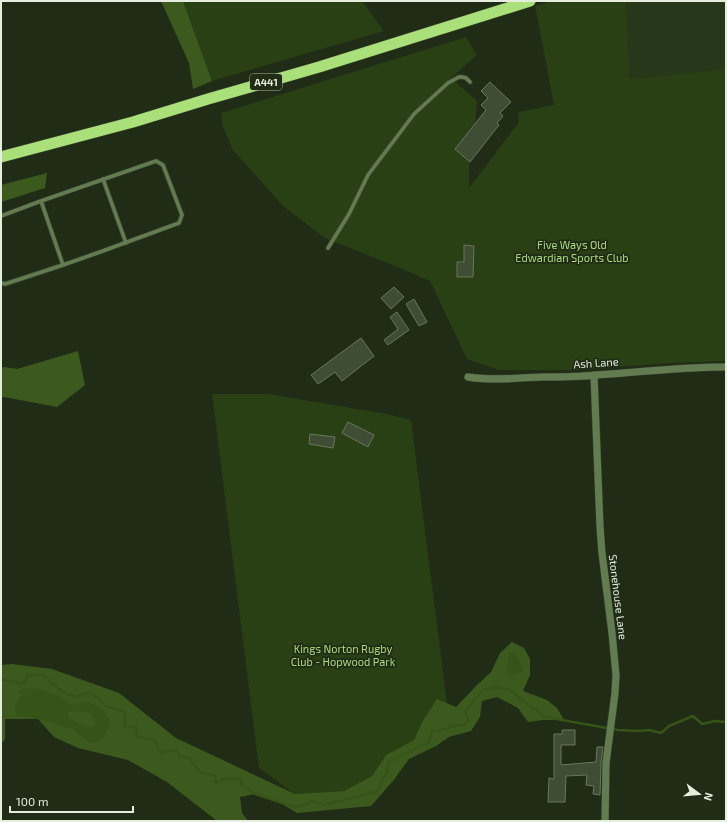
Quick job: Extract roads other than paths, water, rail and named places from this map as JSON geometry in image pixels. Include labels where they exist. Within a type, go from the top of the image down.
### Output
[{"type":"highway","name":"A441","points":[[1,157],[133,122],[319,67],[530,1]]},
{"type":"street","name":"Ash Lane","points":[[468,377],[478,379],[503,379],[726,367]]},
{"type":"street","name":"Stonehouse Lane","points":[[594,375],[600,527],[616,675],[606,763],[604,793],[605,821]]},
{"type":"lane","points":[[328,248],[348,214],[368,175],[414,114],[448,83],[459,77],[466,78],[470,82]]},
{"type":"lane","points":[[1,216],[156,161],[163,165],[182,215],[179,223],[126,243],[5,284],[1,283]]},
{"type":"lane","points":[[103,179],[126,243]]},
{"type":"lane","points":[[41,201],[63,265]]},
{"type":"waterway","points":[[1,679],[23,684],[29,675],[43,674],[68,695],[78,696],[90,692],[106,706],[125,712],[124,727],[137,727],[136,736],[154,740],[161,753],[176,750],[181,757],[189,758],[200,772],[215,776],[216,784],[223,779],[242,779],[241,784],[255,794],[295,807],[312,801],[324,805],[378,791],[382,780],[387,773],[388,762],[429,742],[432,731],[465,725],[468,719],[465,711],[483,690],[495,687],[508,689],[545,717],[618,730],[649,730],[661,733],[669,726],[693,716],[702,724],[715,721],[726,722]]},
{"type":"park label","name":"Five Ways Old Edwardian Sports Club","points":[[572,251]]},
{"type":"park label","name":"Kings Norton Rugby Club - Hopwood Park","points":[[343,655]]}]
